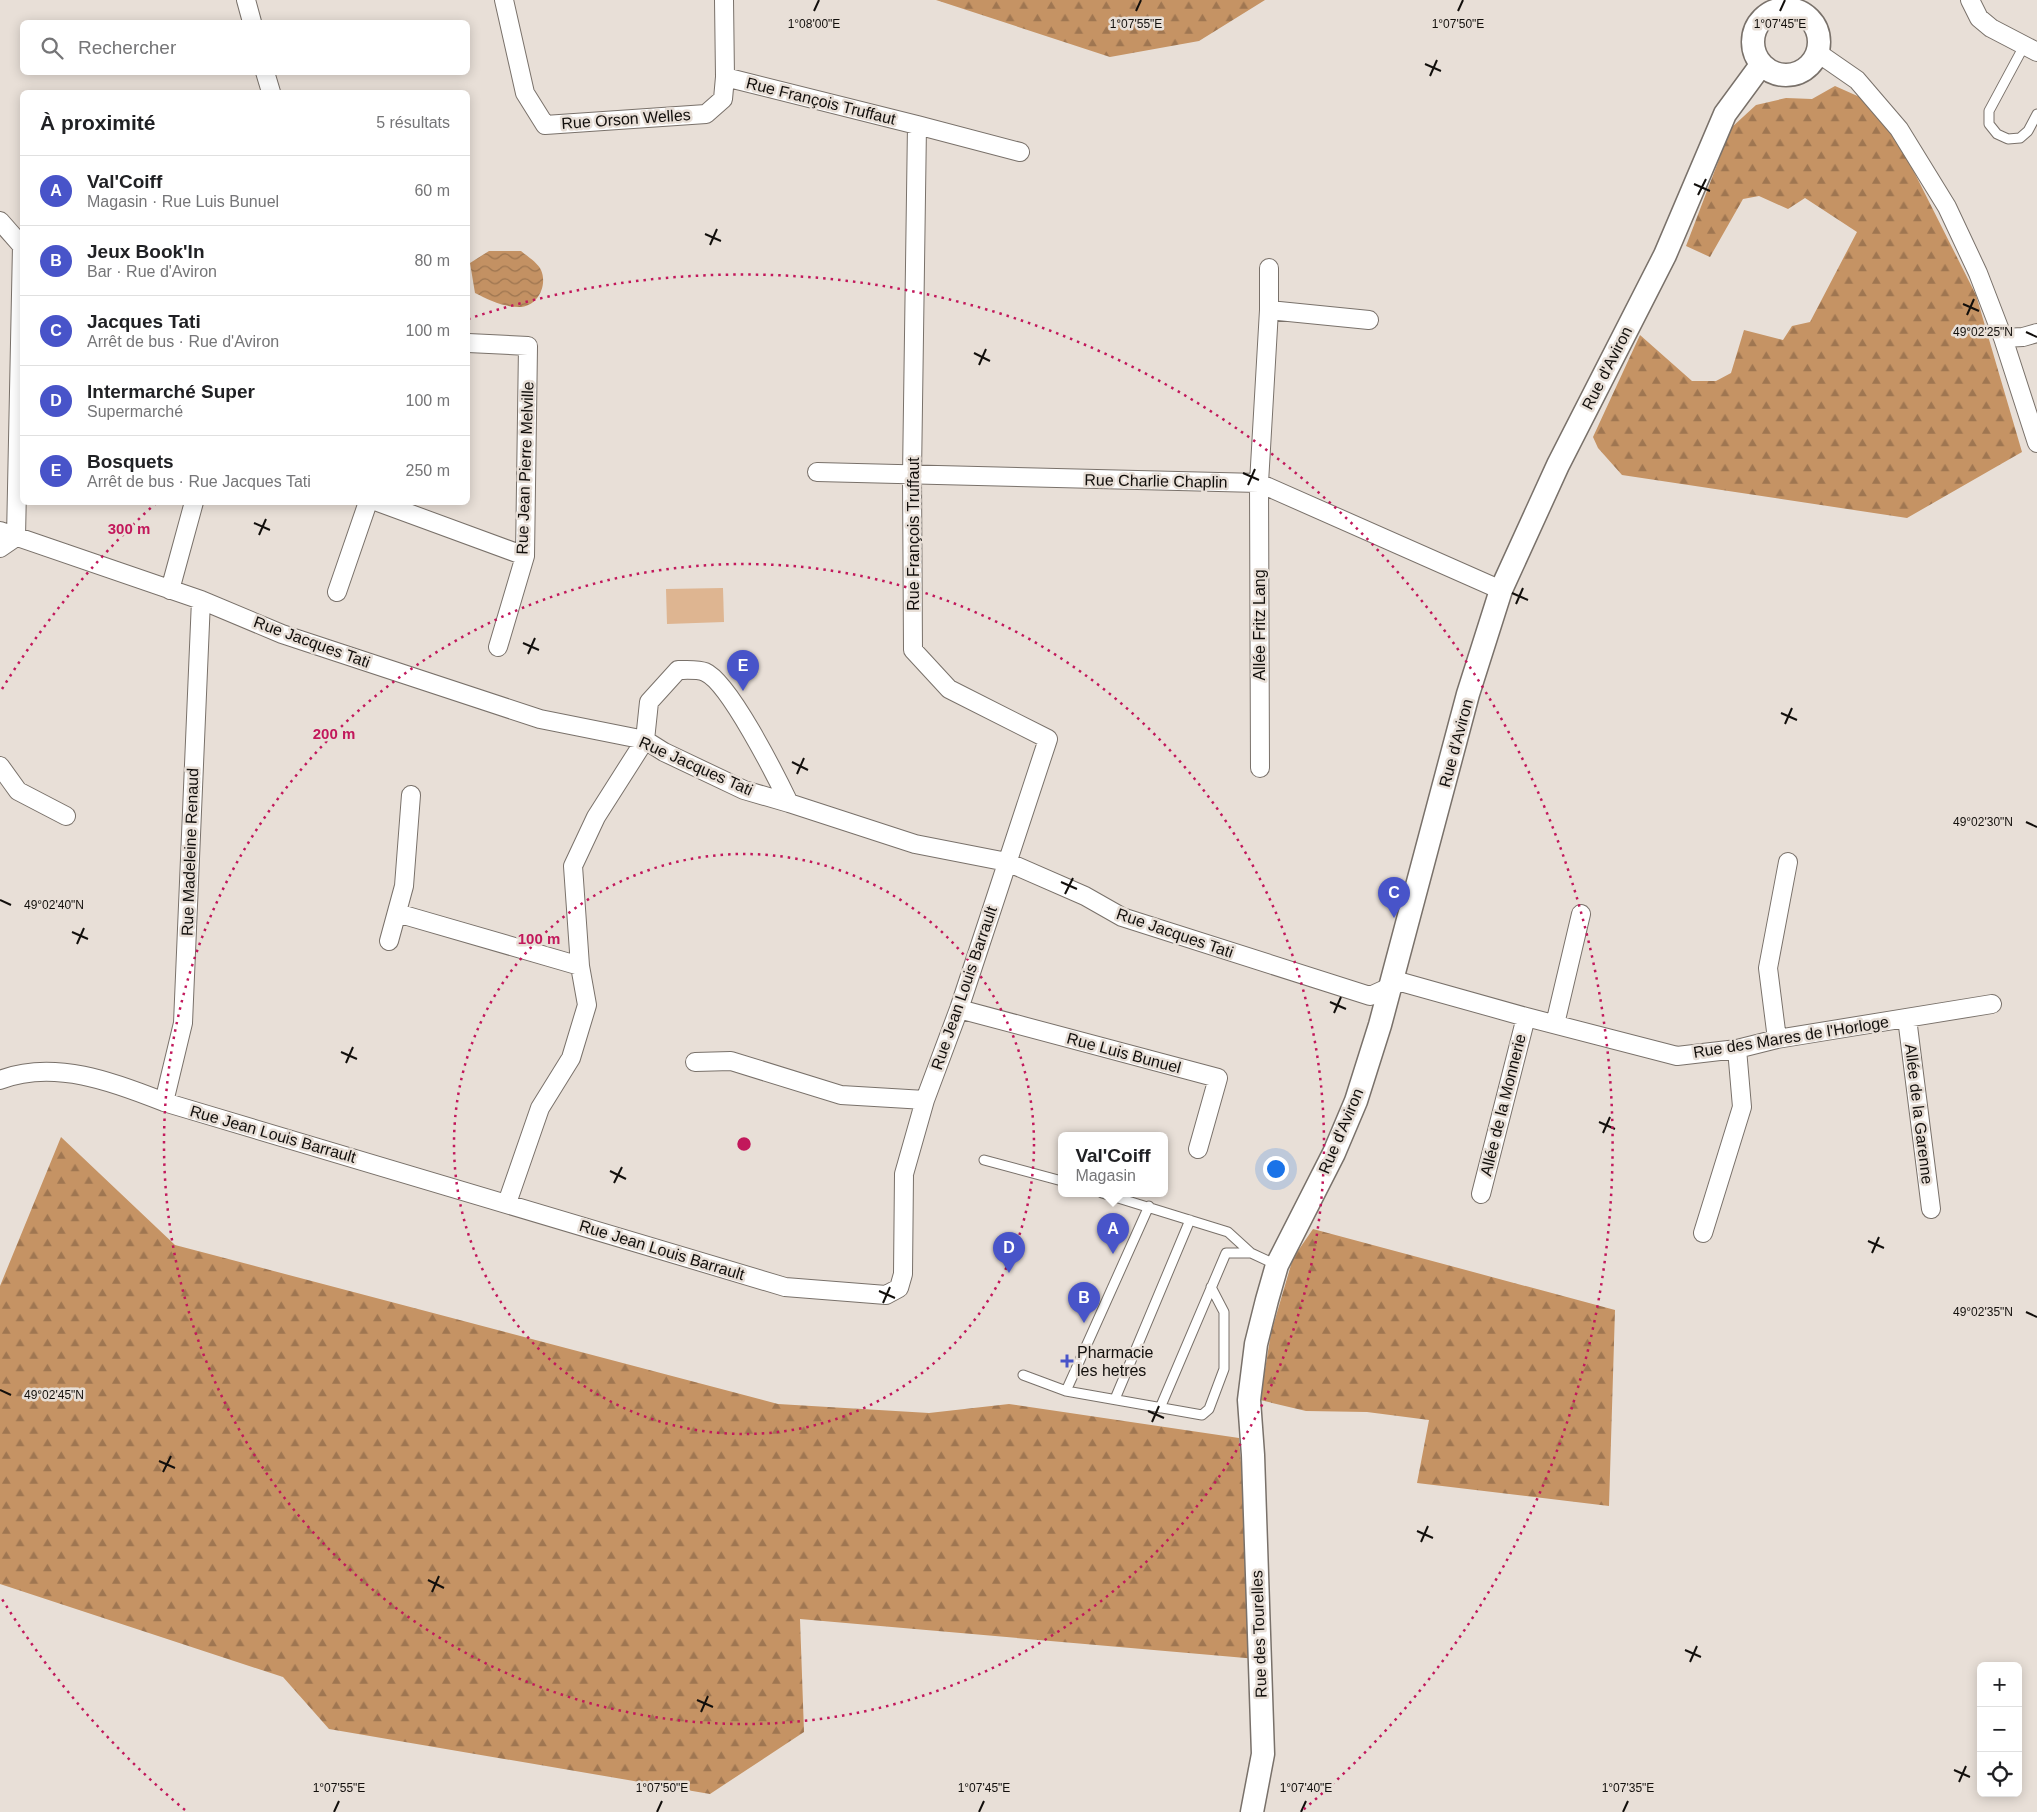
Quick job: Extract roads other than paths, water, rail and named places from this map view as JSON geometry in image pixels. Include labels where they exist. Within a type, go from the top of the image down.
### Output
[{"type":"street","points":[[246,0],[251,20]]},
{"type":"street","name":"Rue Orson Welles","points":[[504,0],[525,93],[545,125],[706,114],[723,99],[725,77]]},
{"type":"street","points":[[724,0],[725,77]]},
{"type":"street","points":[[1970,0],[1979,18],[1991,28],[2030,49]]},
{"type":"street","points":[[1780,4],[1794,8],[1813,22],[1819,37],[1818,54],[1803,71],[1793,75],[1781,75],[1770,72],[1761,65],[1755,55],[1752,45],[1753,34],[1757,24],[1764,16],[1780,4]]},
{"type":"street","points":[[1818,54],[1857,80],[1899,129],[1947,207],[1978,273],[2003,338],[2037,443]]},
{"type":"street","name":"Rue d'Aviron","points":[[1253,1455],[1249,1400],[1254,1362],[1267,1300],[1277,1265],[1334,1153],[1356,1101],[1380,1025],[1468,694],[1501,590],[1558,465],[1665,255],[1725,114],[1761,65]]},
{"type":"street","points":[[266,75],[270,90]]},
{"type":"street","name":"Rue François Truffaut","points":[[725,77],[1020,152]]},
{"type":"street","name":"Rue François Truffaut","points":[[916,125],[912,475],[913,650],[949,688],[1048,739],[1007,862]]},
{"type":"street","points":[[0,221],[20,244]]},
{"type":"street","name":"Allée Fritz Lang","points":[[1260,768],[1259,483],[1269,310],[1269,268]]},
{"type":"street","points":[[0,548],[8,534],[20,287]]},
{"type":"street","points":[[1269,310],[1369,320]]},
{"type":"street","points":[[2003,338],[2037,334]]},
{"type":"street","name":"Rue Jean Pierre Melville","points":[[470,343],[528,346],[525,556],[498,647]]},
{"type":"street","name":"Rue Charlie Chaplin","points":[[817,472],[1259,483],[1501,590]]},
{"type":"street","points":[[170,590],[193,505]]},
{"type":"street","points":[[336,592],[367,505]]},
{"type":"street","points":[[386,505],[525,556]]},
{"type":"street","name":"Rue Jacques Tati","points":[[8,534],[201,600],[282,634],[540,720],[645,740],[664,752],[744,790],[916,844],[1007,862],[1085,896],[1122,917],[1370,996],[1390,986]]},
{"type":"street","name":"Rue Madeleine Renaud","points":[[164,1102],[183,1023],[201,600]]},
{"type":"street","points":[[507,1203],[540,1108],[571,1058],[587,1005],[580,966],[573,866],[596,817],[645,740],[648,702],[678,670],[704,671],[719,683],[739,712],[769,762],[788,803]]},
{"type":"street","points":[[0,766],[18,791],[66,816]]},
{"type":"street","points":[[390,942],[404,886],[411,795]]},
{"type":"street","name":"Rue Jean Louis Barrault","points":[[0,1080],[31,1072],[52,1071],[127,1087],[164,1102],[507,1203],[785,1288],[886,1295],[899,1288],[903,1274],[904,1174],[925,1100],[959,1009],[1007,862]]},
{"type":"street","points":[[1777,1039],[1768,968],[1788,862]]},
{"type":"street","points":[[397,913],[580,966]]},
{"type":"street","points":[[1555,1024],[1581,914]]},
{"type":"street","name":"Rue des Mares de l'Horloge","points":[[1390,986],[1401,982],[1677,1056],[1736,1049],[1777,1039],[1992,1004]]},
{"type":"street","name":"Rue Luis Bunuel","points":[[959,1009],[1218,1078],[1198,1148]]},
{"type":"street","name":"Allée de la Monnerie","points":[[1481,1194],[1526,1017]]},
{"type":"street","name":"Allée de la Garenne","points":[[1907,1018],[1931,1210]]},
{"type":"street","points":[[1703,1233],[1742,1107],[1736,1049]]},
{"type":"street","points":[[696,1062],[731,1061],[842,1095],[925,1100]]},
{"type":"street","name":"Rue des Tourelles","points":[[1252,1812],[1263,1754],[1253,1455]]},
{"type":"lane","points":[[2030,49],[1989,111],[1989,124],[1997,134],[2008,139],[2020,138],[2028,131],[2037,114]]},
{"type":"lane","points":[[984,1160],[1058,1181]]},
{"type":"lane","points":[[1116,1197],[1228,1232],[1251,1253],[1277,1265]]},
{"type":"lane","points":[[1066,1391],[1149,1206]]},
{"type":"lane","points":[[1115,1399],[1190,1220]]},
{"type":"lane","points":[[1160,1408],[1226,1253],[1251,1253]]},
{"type":"lane","points":[[1023,1375],[1066,1391],[1202,1416],[1209,1409],[1224,1369],[1224,1312],[1211,1287]]},
{"type":"water","points":[[489,251],[521,251],[537,265],[543,276],[543,283],[536,300],[525,306],[513,307],[496,303],[475,293],[470,263]]},
{"type":"place","name":"Bosquets","points":[[743,691]]},
{"type":"place","name":"Jacques Tati","points":[[1394,918]]},
{"type":"place","name":"Val'Coiff","points":[[1113,1254]]},
{"type":"place","name":"Intermarché Super","points":[[1009,1273]]},
{"type":"place","name":"Jeux Book'In","points":[[1084,1323]]},
{"type":"place","name":"Pharmacie les hetres","points":[[1067,1361]]}]
